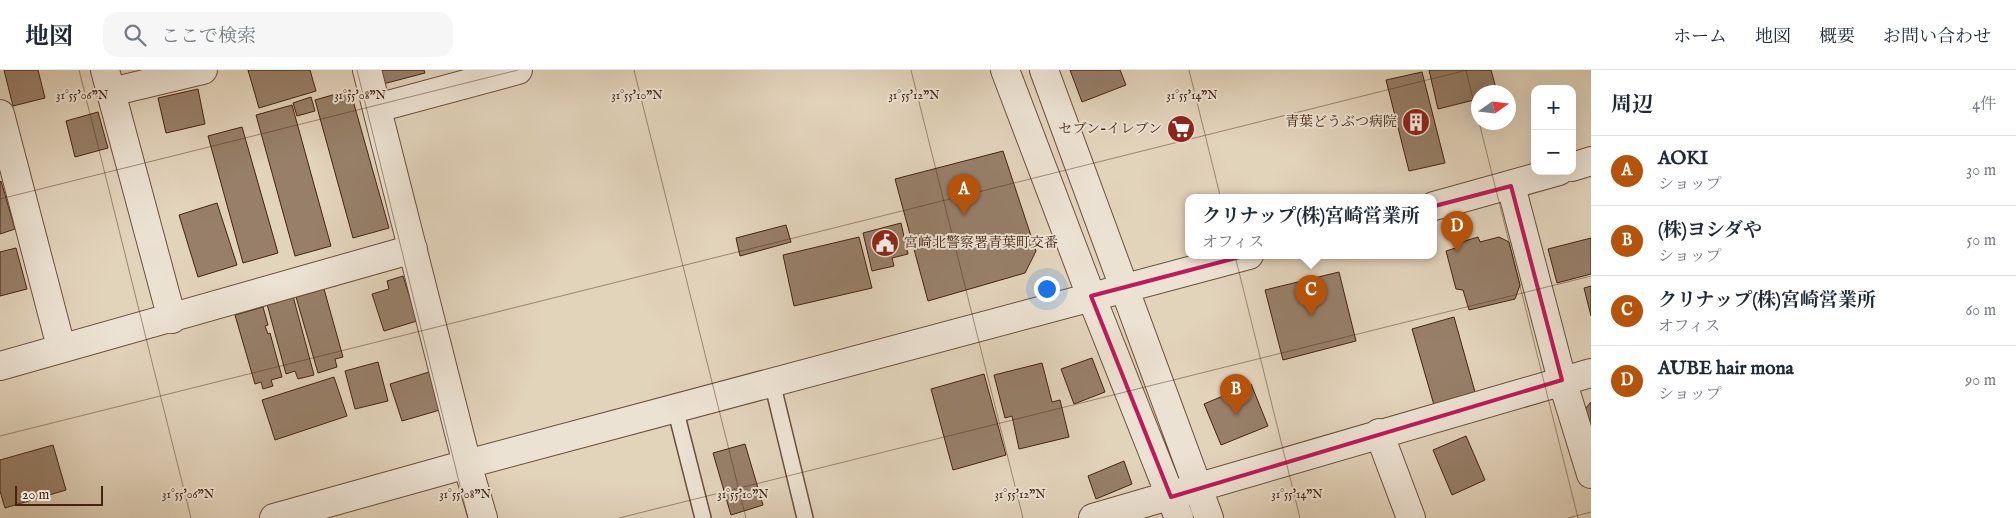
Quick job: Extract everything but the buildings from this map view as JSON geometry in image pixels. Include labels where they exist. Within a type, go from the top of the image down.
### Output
[{"type":"street","points":[[172,318],[108,81],[203,70]]},
{"type":"street","points":[[367,70],[467,464],[484,518]]},
{"type":"street","points":[[377,108],[518,70]]},
{"type":"street","points":[[1005,70],[1091,296],[1175,507]]},
{"type":"street","points":[[1044,70],[1209,518]]},
{"type":"street","points":[[0,114],[61,347]]},
{"type":"street","points":[[1576,166],[1591,161]]},
{"type":"street","points":[[1437,205],[1545,175]]},
{"type":"street","points":[[1511,186],[1562,380],[1591,474]]},
{"type":"street","points":[[0,366],[61,347],[172,318],[413,250]]},
{"type":"street","points":[[281,517],[467,464],[1234,259]]},
{"type":"street","points":[[1093,518],[1175,507],[1198,488],[1379,433],[1591,373]]},
{"type":"street","points":[[1379,433],[1411,518]]},
{"type":"lane","points":[[772,382],[804,518]]},
{"type":"lane","points":[[675,408],[703,518]]},
{"type":"highlighted area","points":[[1511,186],[1562,380],[1171,497],[1091,296]]},
{"type":"place","name":"青葉どうぶつ病院","points":[[1416,122]]},
{"type":"place","name":"セブン-イレブン","points":[[1181,129]]},
{"type":"place","name":"AOKI","points":[[964,215]]},
{"type":"place","name":"宮崎北警察署青葉町交番","points":[[885,243]]},
{"type":"place","name":"AUBE hair mona","points":[[1457,252]]},
{"type":"place","name":"クリナップ(株)宮崎営業所","points":[[1311,316]]},
{"type":"place","name":"(株)ヨシダや","points":[[1236,415]]}]
